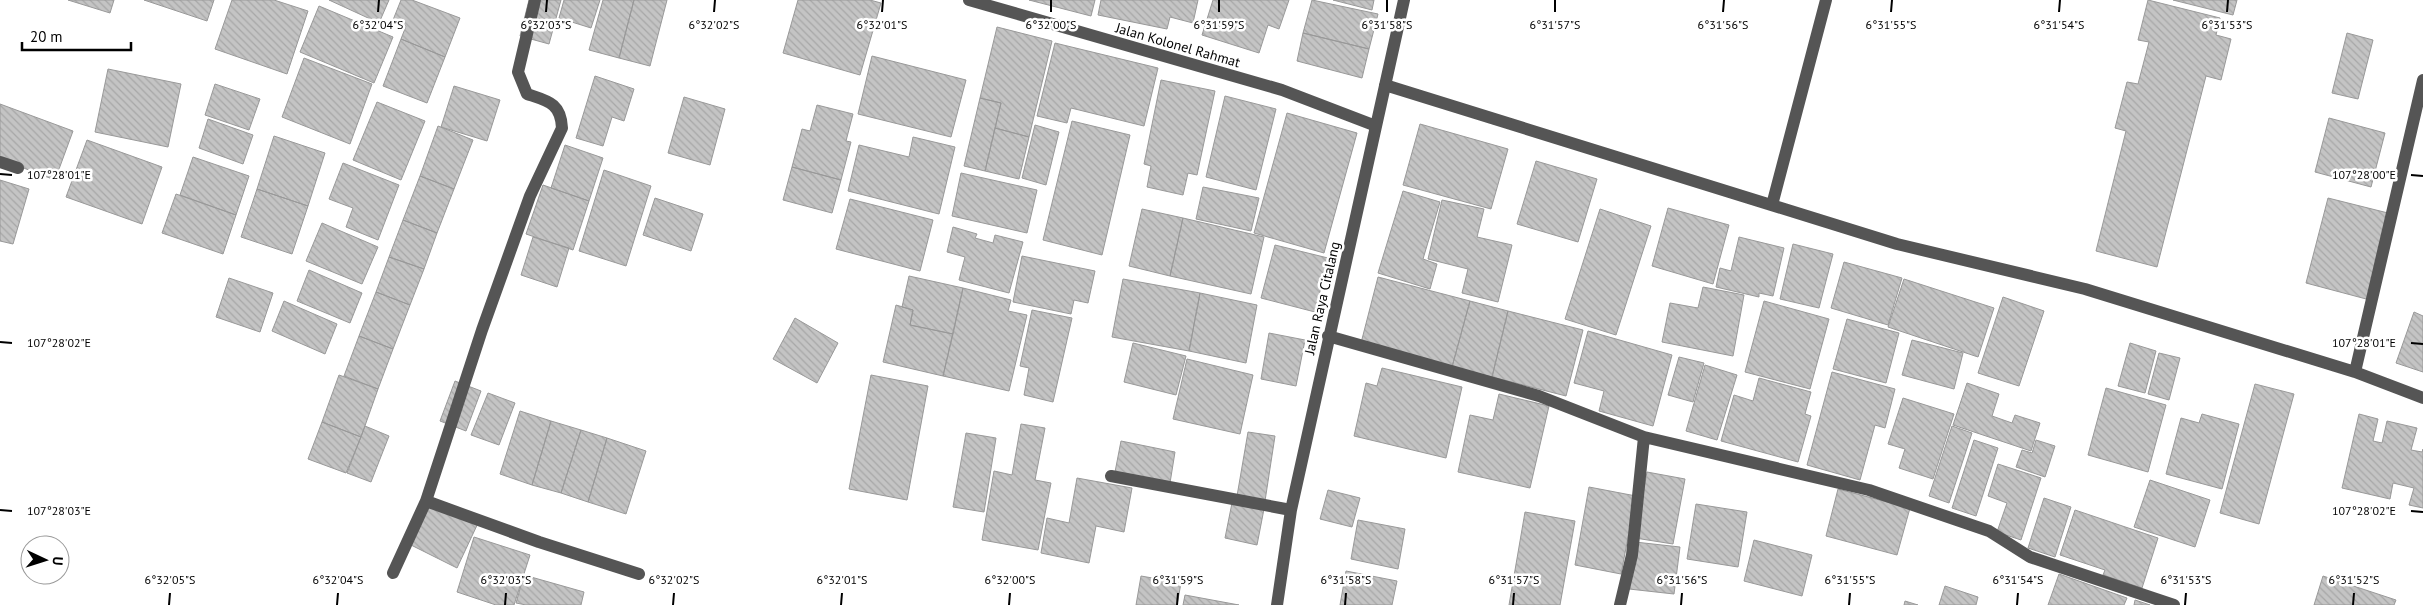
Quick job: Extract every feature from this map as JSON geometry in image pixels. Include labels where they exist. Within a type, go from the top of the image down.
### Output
[{"type":"street","points":[[393,573],[426,501],[527,205],[562,128],[558,109],[549,101],[527,94],[518,72],[535,0]]},
{"type":"street","name":"Jalan Kolonel Rahmat","points":[[968,0],[1282,90],[1376,126]]},
{"type":"street","name":"Jalan Raya Citalang","points":[[1277,605],[1291,510],[1328,336],[1404,0]]},
{"type":"street","points":[[1772,205],[1826,0]]},
{"type":"street","points":[[2355,372],[2423,80]]},
{"type":"street","points":[[1385,85],[1896,244],[2085,289],[2355,372],[2423,398]]},
{"type":"street","points":[[0,162],[18,168]]},
{"type":"street","points":[[1328,336],[1539,396],[1644,437],[1869,490],[1989,531],[2030,556],[2174,605]]},
{"type":"street","points":[[1620,605],[1632,555],[1644,437]]},
{"type":"street","points":[[1112,476],[1291,510]]},
{"type":"street","points":[[426,501],[539,542],[639,574]]},
{"type":"building","points":[[68,0],[114,0],[110,13]]},
{"type":"building","points":[[144,0],[214,0],[207,21]]},
{"type":"building","points":[[232,0],[274,0],[308,11],[287,74],[215,49]]},
{"type":"building","points":[[329,0],[389,0],[379,23]]},
{"type":"building","points":[[401,0],[412,0],[460,18],[445,57],[401,39],[406,26],[393,20]]},
{"type":"building","points":[[529,0],[561,0],[549,44],[520,36]]},
{"type":"building","points":[[564,0],[600,0],[591,28],[559,18]]},
{"type":"building","points":[[603,0],[634,0],[619,58],[589,50]]},
{"type":"building","points":[[634,0],[667,0],[650,66],[619,58]]},
{"type":"building","points":[[798,0],[870,0],[881,3],[860,75],[783,53]]},
{"type":"building","points":[[1029,0],[1095,0],[1091,16]]},
{"type":"building","points":[[1101,0],[1198,0],[1193,23],[1170,17],[1167,29],[1098,15]]},
{"type":"building","points":[[1213,0],[1289,0],[1279,29],[1268,25],[1259,53],[1202,35]]},
{"type":"building","points":[[1312,0],[1378,14],[1369,49],[1303,33]]},
{"type":"building","points":[[1333,0],[1374,0],[1372,10]]},
{"type":"building","points":[[2148,0],[2220,18],[2216,35],[2231,39],[2221,80],[2206,76],[2157,267],[2096,251],[2126,131],[2115,128],[2127,82],[2138,84],[2149,42],[2138,40]]},
{"type":"building","points":[[2173,0],[2237,0],[2233,15]]},
{"type":"building","points":[[319,6],[393,37],[374,83],[300,52]]},
{"type":"building","points":[[997,27],[1052,41],[1029,137],[995,128],[1001,103],[980,98]]},
{"type":"building","points":[[1303,33],[1369,49],[1362,78],[1297,61]]},
{"type":"building","points":[[2347,33],[2373,40],[2358,99],[2332,93]]},
{"type":"building","points":[[401,39],[445,57],[427,103],[383,86]]},
{"type":"building","points":[[1055,43],[1158,68],[1144,126],[1071,108],[1067,123],[1037,116]]},
{"type":"building","points":[[872,56],[966,80],[951,137],[858,114]]},
{"type":"building","points":[[304,58],[372,84],[350,144],[282,117]]},
{"type":"building","points":[[108,69],[181,84],[168,147],[95,132]]},
{"type":"building","points":[[595,76],[634,89],[624,121],[612,117],[603,146],[576,138]]},
{"type":"building","points":[[1161,80],[1215,91],[1197,175],[1188,173],[1183,195],[1147,187],[1151,166],[1144,164]]},
{"type":"building","points":[[215,84],[260,99],[249,130],[205,115]]},
{"type":"building","points":[[454,86],[500,100],[487,141],[441,127]]},
{"type":"building","points":[[1225,96],[1276,109],[1256,190],[1206,177]]},
{"type":"building","points":[[684,97],[725,109],[710,165],[668,153]]},
{"type":"building","points":[[980,98],[1001,103],[985,171],[964,166]]},
{"type":"building","points":[[377,102],[425,121],[401,180],[353,160]]},
{"type":"building","points":[[0,104],[73,131],[55,180],[0,159]]},
{"type":"building","points":[[817,105],[853,114],[846,141],[851,142],[841,180],[792,167],[802,129],[810,131]]},
{"type":"building","points":[[1287,113],[1357,133],[1324,253],[1254,233]]},
{"type":"building","points":[[2329,118],[2385,133],[2371,187],[2315,172]]},
{"type":"building","points":[[208,119],[253,135],[243,164],[199,148]]},
{"type":"building","points":[[1072,121],[1130,135],[1102,255],[1043,240]]},
{"type":"building","points":[[1420,124],[1508,149],[1491,209],[1403,185]]},
{"type":"building","points":[[1035,125],[1059,132],[1046,185],[1022,178]]},
{"type":"building","points":[[438,126],[473,140],[454,189],[420,176]]},
{"type":"building","points":[[995,128],[1029,137],[1019,179],[985,171]]},
{"type":"building","points":[[274,136],[325,153],[308,206],[257,189]]},
{"type":"building","points":[[913,137],[955,147],[939,214],[848,191],[859,145],[909,157]]},
{"type":"building","points":[[87,140],[162,167],[142,224],[66,197]]},
{"type":"building","points":[[565,145],[603,158],[589,201],[551,188]]},
{"type":"building","points":[[193,157],[249,176],[236,215],[180,195]]},
{"type":"building","points":[[1536,161],[1597,179],[1578,242],[1517,224]]},
{"type":"building","points":[[343,163],[399,185],[378,240],[346,227],[353,208],[329,199]]},
{"type":"building","points":[[792,167],[841,180],[832,213],[783,200]]},
{"type":"building","points":[[604,170],[651,186],[626,266],[579,251]]},
{"type":"building","points":[[961,173],[1037,190],[1027,233],[952,216]]},
{"type":"building","points":[[420,176],[454,189],[437,233],[403,220]]},
{"type":"building","points":[[0,180],[29,189],[13,244],[0,241]]},
{"type":"building","points":[[543,185],[589,201],[573,250],[526,234]]},
{"type":"building","points":[[1203,187],[1259,198],[1251,231],[1196,219]]},
{"type":"building","points":[[257,189],[308,206],[292,254],[241,237]]},
{"type":"building","points":[[1403,191],[1440,202],[1423,259],[1437,264],[1430,289],[1378,273]]},
{"type":"building","points":[[176,194],[236,215],[223,254],[162,233]]},
{"type":"building","points":[[655,198],[703,214],[691,251],[643,235]]},
{"type":"building","points":[[2328,198],[2392,214],[2370,300],[2306,283]]},
{"type":"building","points":[[850,199],[933,220],[920,271],[836,249]]},
{"type":"building","points":[[1442,200],[1484,209],[1477,237],[1512,245],[1498,302],[1462,293],[1468,269],[1428,259]]},
{"type":"building","points":[[1668,208],[1729,225],[1713,284],[1652,266]]},
{"type":"building","points":[[1142,209],[1183,218],[1170,276],[1129,266]]},
{"type":"building","points":[[1600,209],[1651,226],[1616,335],[1565,319]]},
{"type":"building","points":[[1183,218],[1264,237],[1251,294],[1170,276]]},
{"type":"building","points":[[403,220],[437,233],[424,269],[389,257]]},
{"type":"building","points":[[322,223],[378,247],[362,284],[306,261]]},
{"type":"building","points":[[953,227],[977,234],[975,238],[993,243],[995,235],[1023,242],[1009,293],[959,280],[965,257],[947,252]]},
{"type":"building","points":[[533,237],[569,248],[557,287],[521,275]]},
{"type":"building","points":[[1739,237],[1784,248],[1773,296],[1759,293],[1759,297],[1716,287],[1720,268],[1731,271]]},
{"type":"building","points":[[1793,244],[1833,254],[1819,308],[1780,299]]},
{"type":"building","points":[[1275,245],[1328,258],[1315,312],[1261,298]]},
{"type":"building","points":[[1022,256],[1095,271],[1088,303],[1074,300],[1071,314],[1013,302]]},
{"type":"building","points":[[389,257],[424,269],[410,305],[376,292]]},
{"type":"building","points":[[1844,262],[1902,278],[1888,325],[1831,308]]},
{"type":"building","points":[[309,270],[362,293],[350,323],[297,301]]},
{"type":"building","points":[[909,276],[963,288],[953,334],[910,325],[913,310],[902,307]]},
{"type":"building","points":[[1378,277],[1470,301],[1452,367],[1361,343]]},
{"type":"building","points":[[229,278],[273,293],[260,332],[216,317]]},
{"type":"building","points":[[1123,279],[1200,293],[1189,351],[1112,337]]},
{"type":"building","points":[[1904,279],[1994,308],[1978,357],[1888,327]]},
{"type":"building","points":[[1703,287],[1744,295],[1733,356],[1662,342],[1670,303],[1698,308]]},
{"type":"building","points":[[963,288],[1011,300],[1008,311],[1027,315],[1009,391],[943,376]]},
{"type":"building","points":[[376,292],[410,305],[393,349],[359,336]]},
{"type":"building","points":[[1200,293],[1257,305],[1246,363],[1189,351]]},
{"type":"building","points":[[2003,297],[2044,311],[2019,386],[1978,373]]},
{"type":"building","points":[[284,301],[337,324],[325,354],[272,331]]},
{"type":"building","points":[[1470,301],[1508,311],[1492,377],[1452,367]]},
{"type":"building","points":[[1764,301],[1829,319],[1810,389],[1745,372]]},
{"type":"building","points":[[896,305],[913,310],[910,325],[953,334],[943,376],[883,362]]},
{"type":"building","points":[[1032,310],[1072,318],[1053,402],[1024,395],[1029,368],[1020,366]]},
{"type":"building","points":[[1508,311],[1583,330],[1566,396],[1492,377]]},
{"type":"building","points":[[2414,312],[2423,316],[2423,372],[2396,363]]},
{"type":"building","points":[[795,318],[838,343],[817,383],[773,359]]},
{"type":"building","points":[[1847,319],[1899,333],[1886,383],[1833,369]]},
{"type":"building","points":[[1588,331],[1672,355],[1653,426],[1599,411],[1604,391],[1574,383]]},
{"type":"building","points":[[1269,333],[1305,340],[1296,386],[1261,379]]},
{"type":"building","points":[[359,336],[393,349],[378,389],[344,376]]},
{"type":"building","points":[[1912,340],[1963,353],[1954,389],[1902,375]]},
{"type":"building","points":[[1133,343],[1186,356],[1176,395],[1124,382]]},
{"type":"building","points":[[2130,343],[2156,351],[2145,393],[2118,386]]},
{"type":"building","points":[[2159,353],[2180,358],[2169,400],[2148,394]]},
{"type":"building","points":[[1679,357],[1704,363],[1693,402],[1668,395]]},
{"type":"building","points":[[1187,359],[1253,375],[1240,434],[1173,419]]},
{"type":"building","points":[[1705,365],[1737,375],[1717,440],[1686,431]]},
{"type":"building","points":[[1382,368],[1462,387],[1446,458],[1354,436],[1366,383],[1377,386]]},
{"type":"building","points":[[1832,372],[1895,389],[1885,428],[1875,425],[1860,480],[1807,465]]},
{"type":"building","points":[[339,375],[378,389],[361,437],[322,422]]},
{"type":"building","points":[[871,375],[928,386],[907,500],[849,489]]},
{"type":"building","points":[[1759,378],[1811,392],[1805,414],[1811,416],[1798,462],[1721,441],[1734,395],[1753,401]]},
{"type":"building","points":[[455,381],[481,391],[466,431],[440,421]]},
{"type":"building","points":[[1967,383],[1999,394],[1992,416],[2012,423],[2015,415],[2040,423],[2031,451],[1953,425]]},
{"type":"building","points":[[2255,384],[2294,394],[2259,524],[2220,513]]},
{"type":"building","points":[[2106,388],[2166,405],[2148,472],[2088,455]]},
{"type":"building","points":[[488,393],[515,403],[499,445],[471,435]]},
{"type":"building","points":[[1499,394],[1549,406],[1530,488],[1458,472],[1470,415],[1493,420]]},
{"type":"building","points":[[1903,398],[1954,414],[1933,479],[1899,468],[1905,449],[1888,444]]},
{"type":"building","points":[[520,411],[551,421],[532,485],[500,474]]},
{"type":"building","points":[[2202,414],[2239,424],[2222,489],[2166,474],[2181,418],[2199,423]]},
{"type":"building","points":[[2359,414],[2378,419],[2373,441],[2382,443],[2387,421],[2417,428],[2411,450],[2422,452],[2423,449],[2423,508],[2409,505],[2414,488],[2393,483],[2390,499],[2342,488]]},
{"type":"building","points":[[551,421],[581,430],[561,493],[532,485]]},
{"type":"building","points":[[322,422],[361,437],[346,473],[308,459]]},
{"type":"building","points":[[1021,424],[1045,428],[1035,480],[1051,483],[1038,550],[982,540],[994,471],[1012,475]]},
{"type":"building","points":[[365,426],[389,436],[371,482],[347,473]]},
{"type":"building","points":[[1952,426],[1972,433],[1949,503],[1929,496]]},
{"type":"building","points":[[581,430],[607,438],[588,502],[561,493]]},
{"type":"building","points":[[1248,432],[1275,436],[1265,501],[1237,496]]},
{"type":"building","points":[[966,433],[996,438],[984,512],[953,507]]},
{"type":"building","points":[[607,438],[646,451],[626,514],[588,502]]},
{"type":"building","points":[[1974,440],[1998,448],[1976,516],[1952,508]]},
{"type":"building","points":[[2036,440],[2055,446],[2045,477],[2016,467],[2022,450],[2032,453]]},
{"type":"building","points":[[1121,441],[1175,452],[1170,483],[1115,472]]},
{"type":"building","points":[[1998,464],[2041,478],[2021,540],[1997,532],[2007,503],[1988,496]]},
{"type":"building","points":[[1647,472],[1685,479],[1673,544],[1635,538]]},
{"type":"building","points":[[1077,478],[1132,488],[1124,532],[1096,526],[1089,563],[1041,553],[1047,518],[1069,523]]},
{"type":"building","points":[[2150,480],[2210,500],[2195,547],[2134,527]]},
{"type":"building","points":[[1589,487],[1636,496],[1621,574],[1575,565]]},
{"type":"building","points":[[1838,489],[1910,508],[1897,555],[1826,536]]},
{"type":"building","points":[[1328,490],[1360,498],[1352,527],[1320,519]]},
{"type":"building","points":[[425,495],[479,521],[457,568],[403,541]]},
{"type":"building","points":[[2044,498],[2071,507],[2055,557],[2028,548]]},
{"type":"building","points":[[1232,503],[1264,509],[1257,545],[1225,538]]},
{"type":"building","points":[[1696,504],[1747,512],[1738,567],[1687,559]]},
{"type":"building","points":[[2075,510],[2158,538],[2142,588],[2103,575],[2105,570],[2060,555]]},
{"type":"building","points":[[1525,512],[1575,521],[1560,605],[1509,605]]},
{"type":"building","points":[[1358,520],[1405,529],[1398,569],[1351,559]]},
{"type":"building","points":[[474,537],[530,555],[514,605],[496,605],[457,592]]},
{"type":"building","points":[[1754,540],[1812,555],[1802,596],[1744,581]]},
{"type":"building","points":[[1635,542],[1680,547],[1674,594],[1629,589]]},
{"type":"building","points":[[1346,571],[1397,581],[1392,605],[1340,605]]},
{"type":"building","points":[[2059,574],[2127,598],[2124,605],[2048,605]]},
{"type":"building","points":[[524,575],[584,592],[581,605],[526,605],[516,603]]},
{"type":"building","points":[[1141,576],[1181,583],[1177,605],[1136,605]]},
{"type":"building","points":[[2323,576],[2396,600],[2394,605],[2314,605]]},
{"type":"building","points":[[1945,586],[1978,597],[1976,605],[1939,605]]},
{"type":"building","points":[[1185,595],[1239,605],[1183,605]]},
{"type":"building","points":[[2135,600],[2150,605],[2134,605]]},
{"type":"building","points":[[1905,601],[1918,605],[1904,605]]}]
